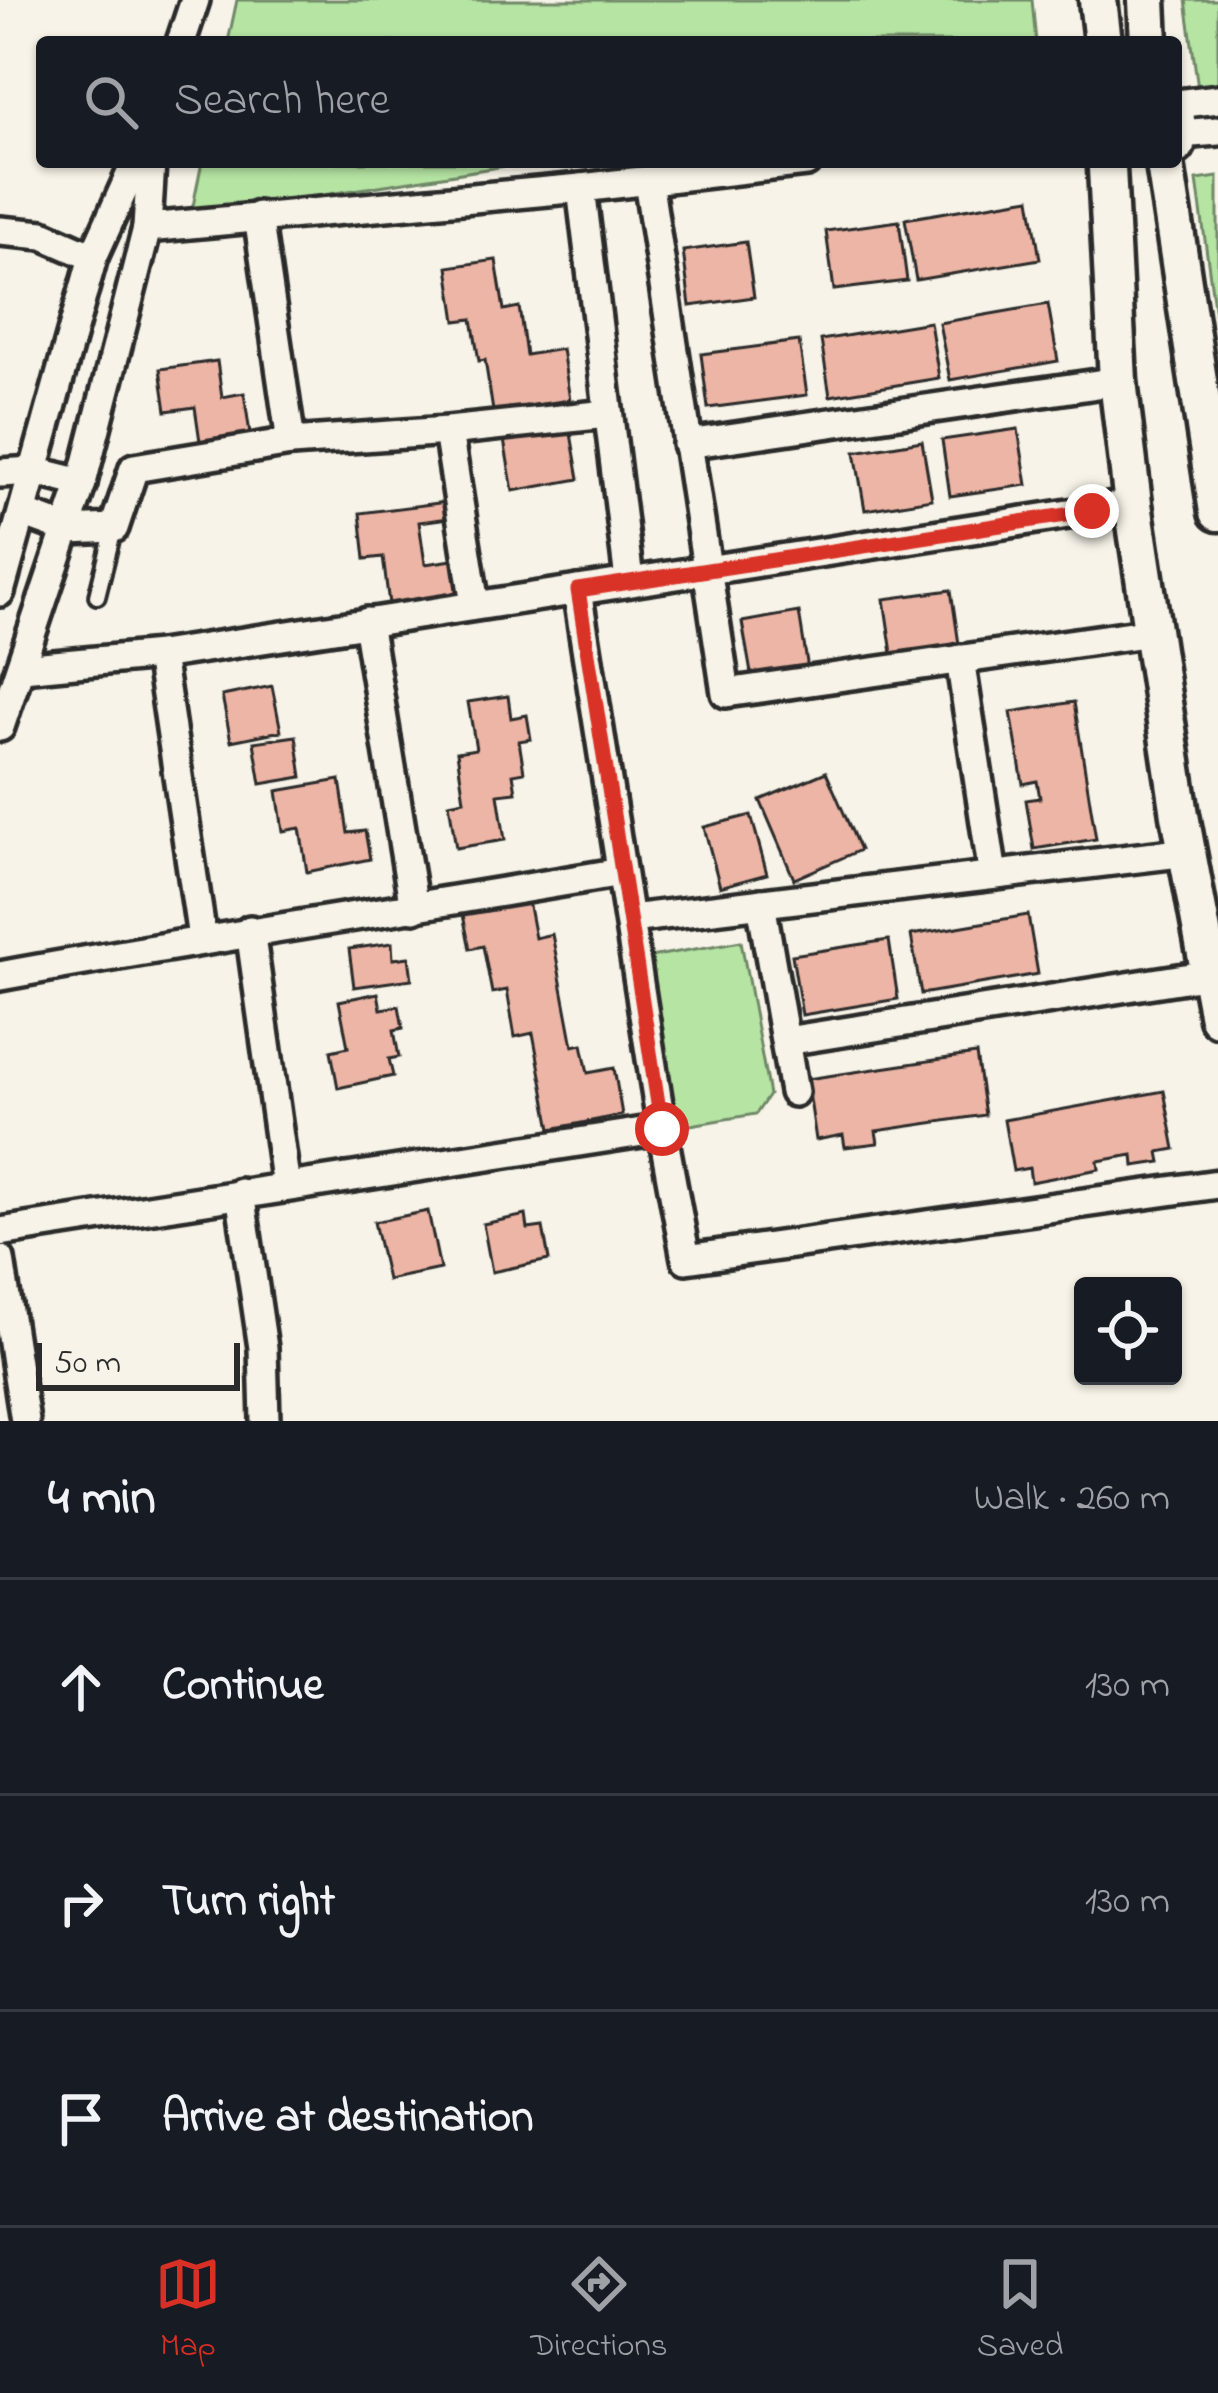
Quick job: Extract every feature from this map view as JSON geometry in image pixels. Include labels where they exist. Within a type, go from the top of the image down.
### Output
[{"type":"street","points":[[183,36],[195,0]]},
{"type":"street","points":[[1098,0],[1102,36]]},
{"type":"street","points":[[1147,0],[1149,36]]},
{"type":"street","points":[[1182,130],[1218,99]]},
{"type":"street","points":[[1182,137],[1218,131]]},
{"type":"street","points":[[0,592],[93,256],[133,168]]},
{"type":"street","points":[[0,727],[82,482],[147,228],[151,168]]},
{"type":"street","points":[[147,228],[754,168]]},
{"type":"street","points":[[1104,168],[1118,381],[1133,504],[1218,1018]]},
{"type":"street","points":[[1112,168],[1137,177],[1145,168]]},
{"type":"street","points":[[1177,168],[1216,495]]},
{"type":"street","points":[[649,180],[726,693],[1152,632]]},
{"type":"street","points":[[581,188],[628,580]]},
{"type":"street","points":[[258,216],[291,442]]},
{"type":"street","points":[[0,232],[43,235],[93,256]]},
{"type":"street","points":[[687,444],[1118,381]]},
{"type":"street","points":[[23,514],[69,530],[114,528],[134,468],[291,442],[607,414]]},
{"type":"street","points":[[448,431],[475,605]]},
{"type":"street","points":[[0,472],[34,471],[82,482]]},
{"type":"street","points":[[22,668],[160,655],[1133,504]]},
{"type":"street","points":[[578,590],[686,1259],[1218,1184]]},
{"type":"street","points":[[367,622],[414,908]]},
{"type":"street","points":[[160,655],[202,938]]},
{"type":"street","points":[[960,659],[993,875]]},
{"type":"street","points":[[630,919],[1188,852]]},
{"type":"street","points":[[0,976],[202,938],[621,872]]},
{"type":"street","points":[[761,903],[794,1092]]},
{"type":"street","points":[[250,930],[286,1187]]},
{"type":"street","points":[[786,1041],[1210,974]]},
{"type":"street","points":[[0,1232],[662,1129]]},
{"type":"street","points":[[240,1193],[263,1348],[266,1421]]},
{"type":"street","points":[[0,1259],[25,1421]]},
{"type":"lane","points":[[97,596],[114,528]]},
{"type":"green space","points":[[237,0],[1032,0],[1035,36],[229,36]]},
{"type":"green space","points":[[1186,0],[1218,0],[1218,93],[1199,96]]},
{"type":"green space","points":[[201,168],[492,168],[191,216]]},
{"type":"green space","points":[[1218,177],[1218,337],[1197,180]]},
{"type":"green space","points":[[741,941],[769,1095],[756,1114],[667,1129],[644,958]]},
{"type":"building","points":[[1030,198],[1040,259],[916,280],[905,219]]},
{"type":"building","points":[[899,221],[907,281],[834,290],[826,231]]},
{"type":"building","points":[[746,242],[754,297],[690,306],[683,251]]},
{"type":"building","points":[[496,260],[504,310],[519,307],[526,355],[562,349],[570,400],[493,411],[472,319],[456,321],[448,267]]},
{"type":"building","points":[[1048,304],[1058,361],[950,380],[939,323]]},
{"type":"building","points":[[930,322],[939,378],[830,396],[821,340]]},
{"type":"building","points":[[799,341],[807,395],[708,408],[701,354]]},
{"type":"building","points":[[217,361],[222,397],[244,393],[252,447],[202,455],[195,407],[166,411],[160,369]]},
{"type":"building","points":[[570,428],[579,479],[513,491],[504,440]]},
{"type":"building","points":[[1018,429],[1027,485],[950,496],[942,440]]},
{"type":"building","points":[[922,441],[932,499],[865,510],[855,452]]},
{"type":"building","points":[[447,502],[449,518],[419,522],[425,564],[453,560],[458,595],[389,604],[383,557],[365,559],[360,513]]},
{"type":"building","points":[[951,590],[960,651],[893,660],[884,599]]},
{"type":"building","points":[[799,612],[808,669],[752,679],[742,622]]},
{"type":"building","points":[[272,686],[281,731],[231,741],[222,696]]},
{"type":"building","points":[[508,696],[511,718],[527,715],[531,739],[519,741],[524,772],[513,774],[516,792],[498,794],[505,840],[456,848],[449,803],[464,800],[457,752],[476,749],[468,702]]},
{"type":"building","points":[[1074,702],[1096,839],[1034,849],[1026,800],[1040,798],[1037,781],[1023,784],[1011,712]]},
{"type":"building","points":[[296,736],[302,777],[261,784],[254,742]]},
{"type":"building","points":[[826,772],[860,850],[794,879],[760,800]]},
{"type":"building","points":[[340,780],[348,833],[365,831],[370,859],[307,872],[300,828],[283,831],[277,791]]},
{"type":"building","points":[[751,815],[767,874],[720,887],[704,827]]},
{"type":"building","points":[[527,896],[535,938],[552,934],[573,1046],[582,1044],[588,1073],[614,1068],[622,1115],[551,1129],[533,1033],[515,1037],[507,990],[492,993],[483,946],[470,949],[461,905]]},
{"type":"building","points":[[1028,915],[1038,974],[921,994],[911,935]]},
{"type":"building","points":[[889,940],[898,999],[802,1015],[792,955]]},
{"type":"building","points":[[392,943],[393,959],[409,957],[412,979],[354,987],[349,949]]},
{"type":"building","points":[[378,993],[381,1009],[399,1006],[403,1028],[394,1030],[399,1057],[389,1059],[393,1076],[338,1088],[331,1051],[348,1047],[339,1001]]},
{"type":"building","points":[[976,1054],[985,1115],[876,1131],[878,1143],[845,1147],[843,1135],[816,1140],[807,1079]]},
{"type":"building","points":[[1164,1091],[1175,1149],[1159,1152],[1161,1162],[1134,1166],[1133,1155],[1098,1161],[1099,1169],[1031,1182],[1029,1168],[1013,1171],[1004,1120]]},
{"type":"building","points":[[428,1211],[440,1269],[387,1280],[374,1222]]},
{"type":"building","points":[[526,1215],[528,1229],[543,1227],[549,1260],[492,1272],[483,1224]]},
{"type":"route","points":[[662,1129],[578,590],[1092,511]]}]
